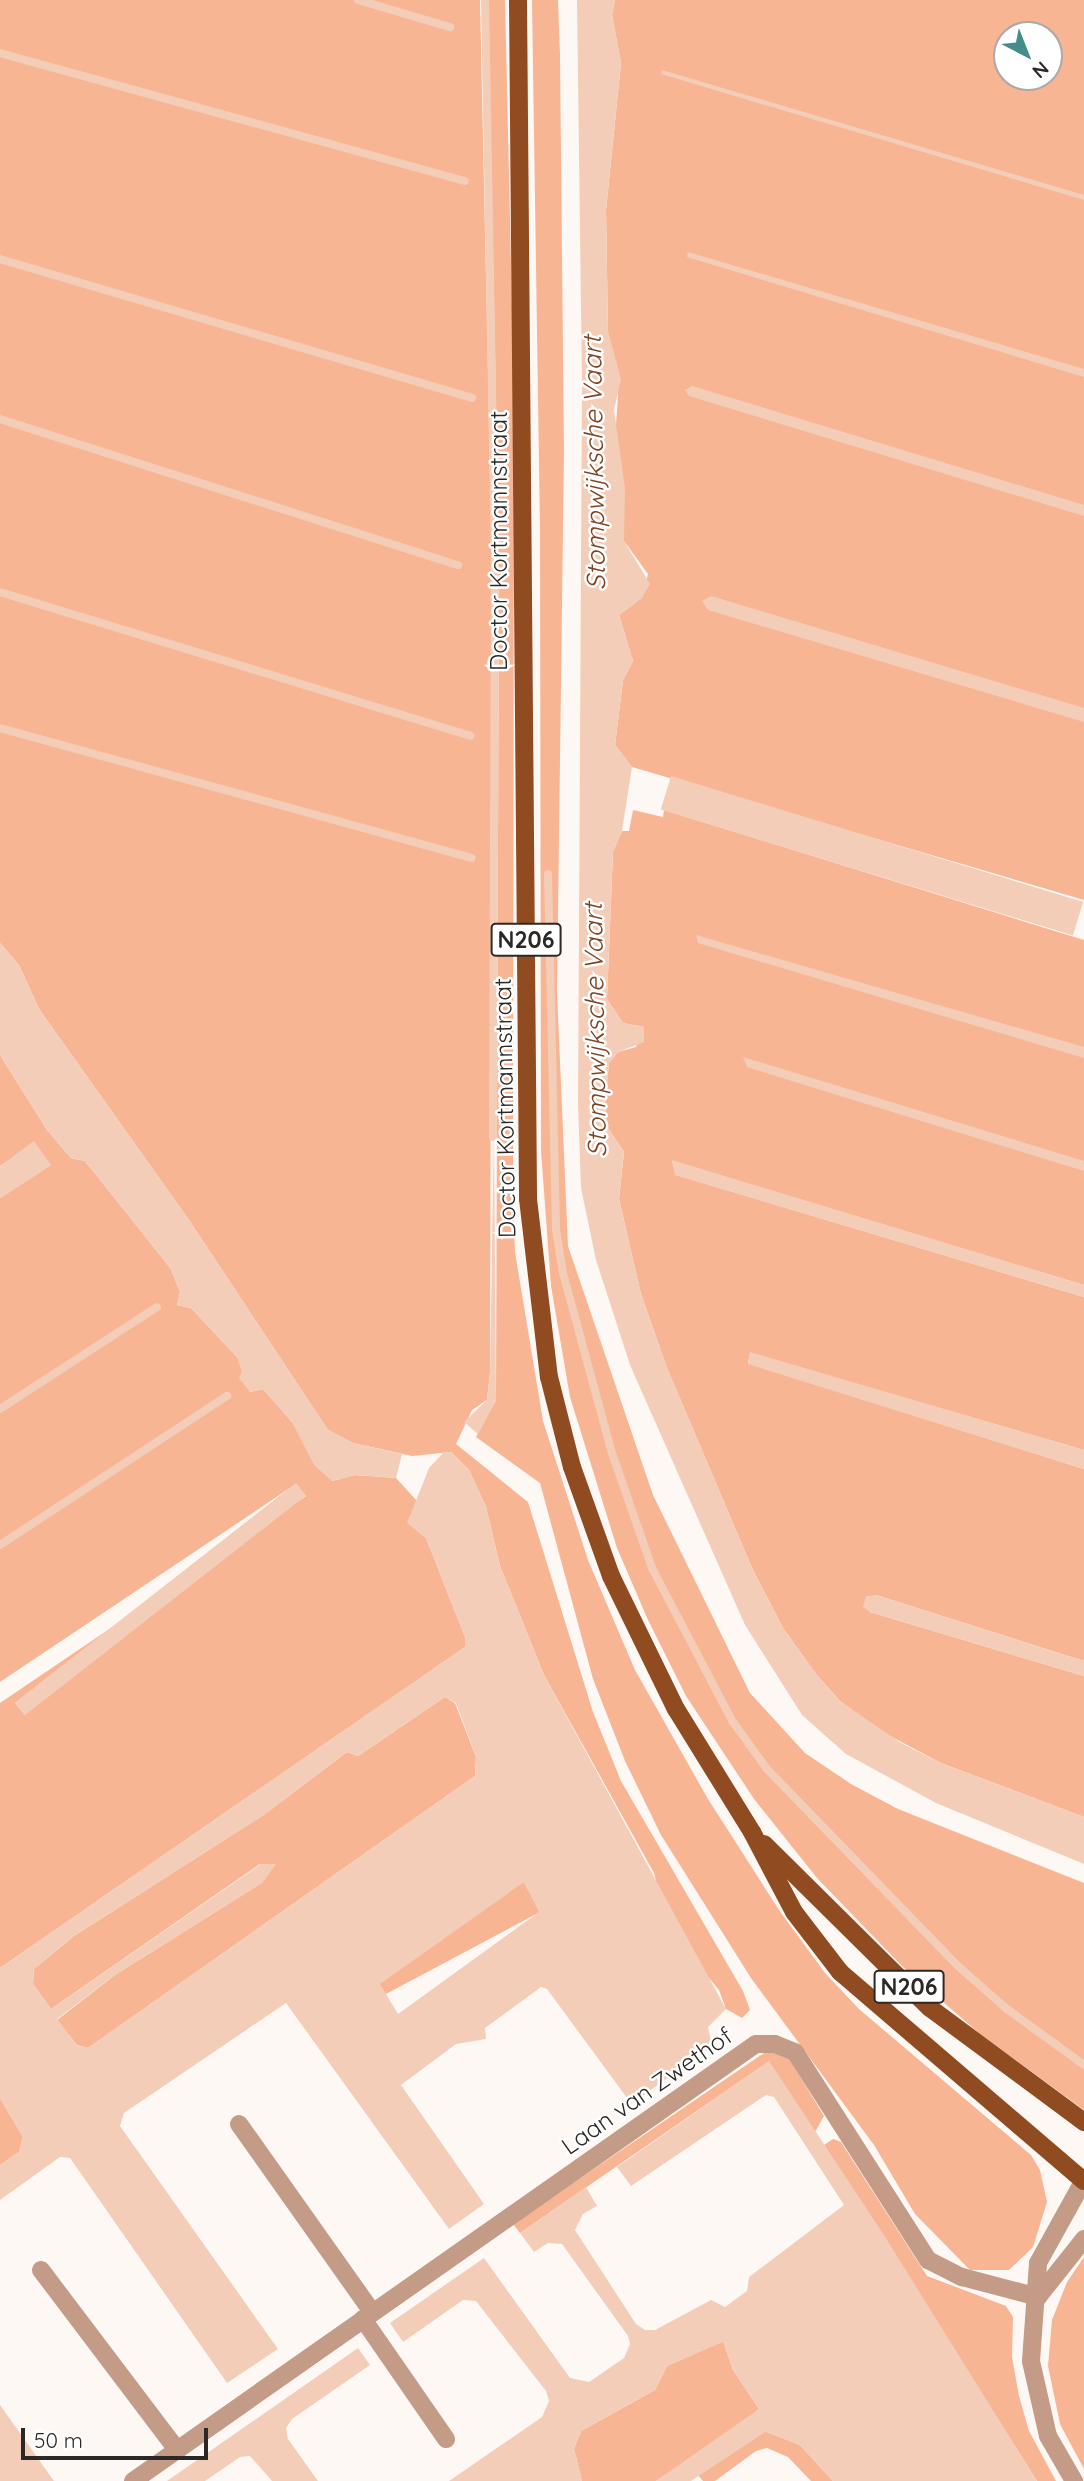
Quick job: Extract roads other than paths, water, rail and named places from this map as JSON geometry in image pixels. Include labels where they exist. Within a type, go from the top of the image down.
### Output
[{"type":"main road","name":"Doctor Kortmannstraat","points":[[518,0],[528,1199],[536,1291],[549,1377],[572,1467],[611,1576],[676,1709],[752,1832],[794,1912],[840,1972],[1084,2180]]},
{"type":"main road","name":"Doctor Kortmannstraat","points":[[752,1832],[930,2008],[1084,2122]]},
{"type":"street","name":"Laan van Zwethof","points":[[137,2480],[757,2044],[775,2043],[794,2052],[928,2260],[962,2277],[1038,2297]]},
{"type":"street","points":[[239,2124],[368,2316],[446,2439]]},
{"type":"street","name":"Doctor Kortmannstraat","points":[[1074,2481],[1048,2436],[1031,2361],[1038,2297],[1038,2263],[1046,2243],[1084,2180]]},
{"type":"street","points":[[1038,2297],[1084,2239]]},
{"type":"street","points":[[41,2270],[177,2450]]},
{"type":"water","name":"Stompwijksche Vaart","points":[[577,0],[615,0],[612,15],[621,63],[606,210],[608,331],[621,379],[614,410],[625,488],[624,541],[650,584],[642,598],[619,615],[633,661],[623,680],[615,745],[632,767],[622,831],[613,852],[607,999],[623,1023],[644,1027],[644,1042],[618,1052],[609,1063],[605,1103],[608,1128],[624,1152],[619,1199],[641,1294],[667,1368],[752,1568],[783,1628],[816,1674],[840,1701],[901,1743],[941,1763],[1084,1817],[1084,1864],[936,1803],[846,1754],[802,1715],[745,1625],[630,1365],[596,1260],[581,1188],[578,1104],[582,385]]},
{"type":"water","points":[[662,70],[1084,195],[1084,200],[661,74]]},
{"type":"water","points":[[688,252],[1084,369],[1084,377],[687,257]]},
{"type":"water","points":[[692,386],[1084,505],[1084,516],[689,396],[685,390]]},
{"type":"water","points":[[711,596],[1084,708],[1084,722],[708,610],[702,601]]},
{"type":"water","points":[[671,776],[1083,902],[1073,935],[661,809]]},
{"type":"water","points":[[696,935],[1084,1047],[1084,1058],[698,943]]},
{"type":"water","points":[[0,943],[19,965],[39,1009],[189,1220],[328,1430],[353,1443],[402,1454],[396,1478],[355,1475],[332,1481],[314,1465],[292,1422],[263,1389],[250,1392],[239,1378],[242,1371],[237,1357],[191,1308],[177,1305],[180,1292],[171,1269],[85,1161],[71,1158],[47,1130],[0,1055]]},
{"type":"water","points":[[743,1057],[1084,1161],[1084,1171],[747,1067]]},
{"type":"water","points":[[494,1129],[496,1400],[478,1434],[464,1422],[487,1400],[490,1372]]},
{"type":"water","points":[[34,1141],[51,1165],[0,1198],[0,1166]]},
{"type":"water","points":[[672,1160],[1084,1285],[1084,1297],[675,1175]]},
{"type":"water","points":[[750,1352],[1084,1450],[1084,1469],[748,1364]]},
{"type":"water","points":[[444,1452],[451,1452],[469,1470],[486,1507],[500,1566],[544,1675],[726,2009],[708,2027],[712,2046],[637,2100],[630,2102],[547,1989],[541,1987],[485,2028],[486,2039],[456,2044],[401,2085],[484,2204],[449,2229],[286,2003],[124,2113],[120,2126],[278,2349],[227,2383],[70,2158],[60,2157],[0,2200],[0,2165],[19,2152],[23,2137],[0,2098],[0,1968],[465,1647],[465,1637],[426,1538],[407,1523],[429,1468]],"holes":[[[445,1697],[456,1703],[476,1757],[475,1776],[88,2048],[77,2045],[57,2019],[115,1975],[263,1882],[276,1864],[261,1864],[51,2009],[33,1984],[34,1969],[74,1936],[265,1814],[347,1752],[358,1756]],[[524,1882],[539,1912],[398,2014],[380,1984]]]},
{"type":"water","points":[[296,1483],[306,1496],[25,1715],[15,1703]]},
{"type":"water","points":[[876,1595],[1084,1661],[1084,1676],[870,1612],[863,1607],[866,1596]]},
{"type":"water","points":[[769,2061],[882,2232],[1037,2481],[833,2481],[800,2445],[765,2432],[691,2481],[656,2481],[759,2409],[733,2370],[723,2342],[667,2366],[655,2390],[581,2431],[574,2449],[582,2481],[449,2481],[542,2417],[549,2401],[546,2391],[476,2301],[463,2300],[403,2342],[390,2323],[484,2258],[570,2378],[589,2382],[624,2358],[630,2344],[628,2336],[562,2244],[548,2243],[534,2252],[520,2233],[586,2187],[597,2206],[583,2214],[575,2230],[636,2324],[645,2330],[655,2330],[711,2300],[725,2307],[747,2291],[749,2277],[844,2205],[774,2097],[766,2095],[631,2186],[617,2167]]},
{"type":"water","points":[[358,2348],[370,2365],[292,2419],[286,2428],[288,2439],[318,2481],[272,2481],[250,2456],[240,2457],[205,2481],[167,2481]]},
{"type":"water","points":[[0,2405],[54,2481],[0,2481]]},
{"type":"waterway","points":[[358,0],[450,27]]},
{"type":"waterway","points":[[485,0],[495,554],[493,1137]]},
{"type":"waterway","points":[[0,53],[465,181]]},
{"type":"waterway","points":[[0,259],[472,398]]},
{"type":"waterway","points":[[0,419],[458,565]]},
{"type":"waterway","points":[[0,592],[470,736]]},
{"type":"waterway","points":[[0,728],[471,858]]},
{"type":"waterway","points":[[548,874],[556,1230],[563,1273],[612,1453],[652,1568],[733,1722],[767,1769],[958,1966],[1007,2009],[1084,2065]]},
{"type":"waterway","points":[[0,1409],[157,1307]]},
{"type":"waterway","points":[[0,1545],[227,1396]]}]
